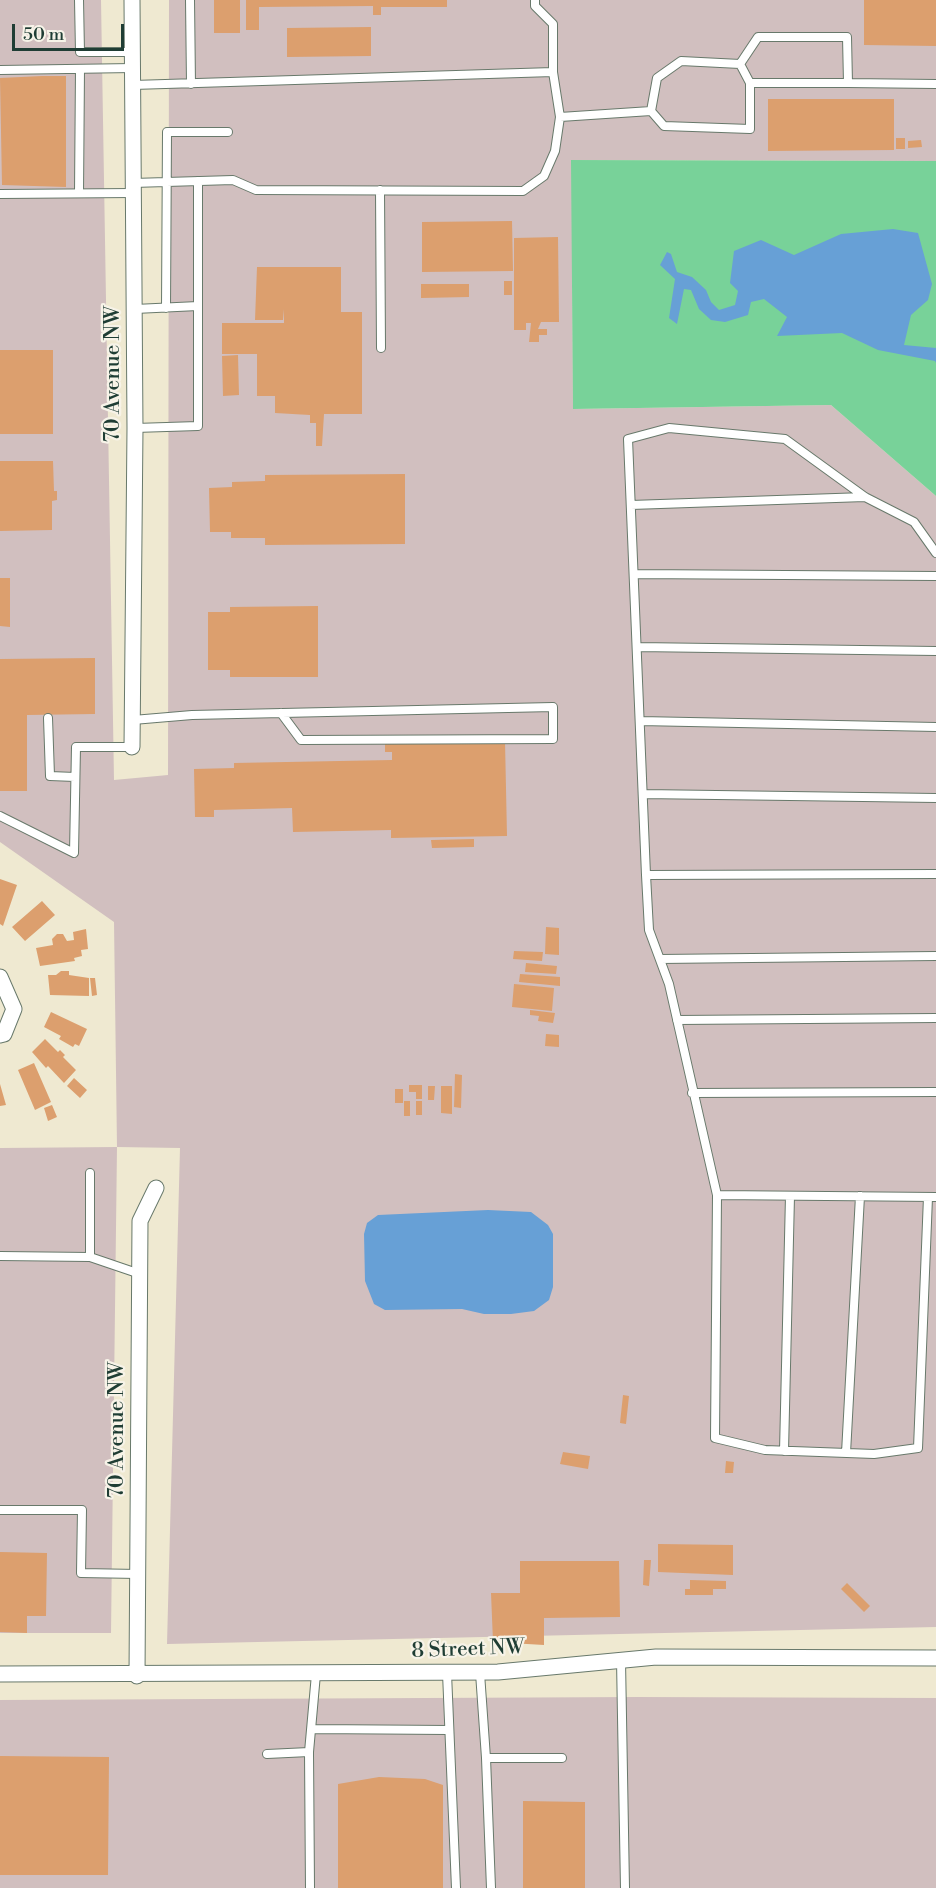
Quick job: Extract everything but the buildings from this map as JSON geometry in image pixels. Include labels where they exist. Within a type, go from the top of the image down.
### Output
[{"type":"street","name":"70 Avenue NW","points":[[132,0],[135,309],[132,747]]},
{"type":"street","points":[[0,977],[14,1009],[4,1034],[0,1035]]},
{"type":"street","name":"70 Avenue NW","points":[[137,1676],[140,1221],[156,1188]]},
{"type":"street","name":"8 Street NW","points":[[0,1674],[137,1676],[447,1673],[656,1657],[936,1658]]},
{"type":"lane","points":[[79,0],[80,52],[132,52]]},
{"type":"lane","points":[[190,0],[191,84]]},
{"type":"lane","points":[[0,194],[79,193],[134,188],[166,182],[233,180],[256,190],[523,190],[544,176],[555,151],[560,117],[553,72],[553,24],[535,6],[535,0]]},
{"type":"lane","points":[[740,64],[758,37],[847,37],[849,83]]},
{"type":"lane","points":[[681,61],[740,64],[750,83],[750,129],[663,126],[651,111],[657,78],[681,61]]},
{"type":"lane","points":[[0,70],[133,68]]},
{"type":"lane","points":[[79,193],[80,69]]},
{"type":"lane","points":[[133,85],[553,72]]},
{"type":"lane","points":[[750,83],[936,84]]},
{"type":"lane","points":[[560,117],[651,111]]},
{"type":"lane","points":[[166,308],[167,132],[228,132]]},
{"type":"lane","points":[[135,428],[198,426],[198,181]]},
{"type":"lane","points":[[380,190],[381,348]]},
{"type":"lane","points":[[135,309],[198,306]]},
{"type":"lane","points":[[717,1195],[932,1197],[918,1448],[874,1454],[784,1451],[765,1450],[715,1438],[717,1195],[677,1020],[660,959],[649,930],[628,440],[669,428],[785,439],[865,497],[914,522],[936,554]]},
{"type":"lane","points":[[631,506],[865,497]]},
{"type":"lane","points":[[634,574],[936,576]]},
{"type":"lane","points":[[637,647],[936,651]]},
{"type":"lane","points":[[133,720],[192,715],[282,713],[553,707],[553,739],[301,740],[282,713]]},
{"type":"lane","points":[[48,718],[50,776],[75,777]]},
{"type":"lane","points":[[640,721],[936,727]]},
{"type":"lane","points":[[0,816],[74,853],[76,747],[132,747]]},
{"type":"lane","points":[[643,794],[936,798]]},
{"type":"lane","points":[[646,875],[936,874]]},
{"type":"lane","points":[[660,959],[936,956]]},
{"type":"lane","points":[[677,1020],[936,1017]]},
{"type":"lane","points":[[692,1093],[936,1092]]},
{"type":"lane","points":[[90,1173],[90,1257]]},
{"type":"lane","points":[[784,1451],[790,1196]]},
{"type":"lane","points":[[846,1453],[860,1197]]},
{"type":"lane","points":[[0,1256],[90,1257],[140,1274]]},
{"type":"lane","points":[[0,1510],[82,1510],[81,1573],[138,1574]]},
{"type":"lane","points":[[621,1660],[625,1888]]},
{"type":"lane","points":[[480,1672],[491,1888]]},
{"type":"lane","points":[[447,1673],[456,1888]]},
{"type":"lane","points":[[310,1888],[309,1752],[316,1674]]},
{"type":"lane","points":[[312,1729],[449,1730]]},
{"type":"lane","points":[[267,1754],[309,1752]]},
{"type":"lane","points":[[486,1758],[562,1758]]},
{"type":"shaded area","points":[[0,0],[101,0],[114,780],[168,775],[169,0],[936,0],[936,161],[572,160],[573,409],[831,405],[936,496],[936,1627],[167,1644],[180,1148],[117,1147],[114,922],[0,842]]},
{"type":"shaded area","points":[[117,1147],[111,1633],[0,1633],[0,1148]]},
{"type":"shaded area","points":[[936,1698],[936,1888],[0,1888],[0,1700]]},
{"type":"green space","points":[[571,160],[936,161],[936,496],[831,405],[573,409]]},
{"type":"water","points":[[893,229],[918,233],[932,284],[928,300],[911,315],[904,345],[936,348],[936,363],[878,350],[842,333],[777,336],[787,317],[764,299],[751,302],[748,315],[725,322],[711,320],[699,309],[691,290],[684,289],[677,324],[669,318],[675,279],[660,265],[667,252],[671,254],[677,272],[692,277],[706,290],[711,302],[719,310],[735,305],[738,291],[730,283],[734,251],[761,240],[794,255],[841,234]]},
{"type":"water","points":[[488,1210],[531,1212],[548,1225],[553,1234],[553,1287],[549,1300],[534,1311],[511,1314],[484,1314],[462,1309],[385,1310],[374,1304],[365,1281],[364,1234],[367,1223],[378,1215]]}]
